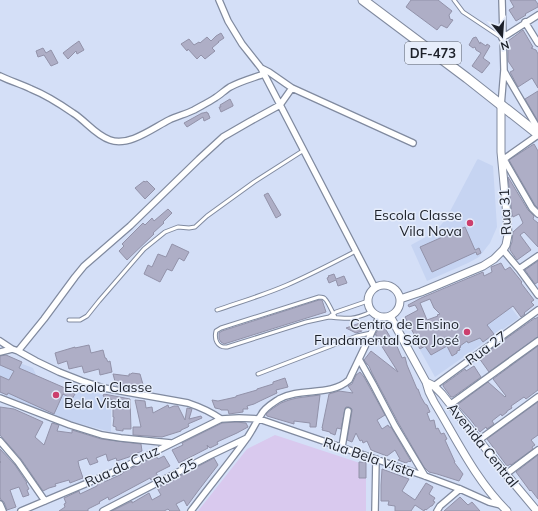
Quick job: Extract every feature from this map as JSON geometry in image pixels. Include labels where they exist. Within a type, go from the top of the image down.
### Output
[{"type":"main road","name":"DF-473","points":[[363,0],[467,78],[538,135]]},
{"type":"street","points":[[219,0],[228,20],[242,44],[261,68],[375,288]]},
{"type":"street","points":[[501,106],[504,70],[502,0]]},
{"type":"street","points":[[502,38],[538,15]]},
{"type":"street","points":[[525,22],[538,43]]},
{"type":"street","points":[[261,68],[292,88],[413,143]]},
{"type":"street","points":[[504,70],[538,129]]},
{"type":"street","points":[[0,76],[47,97],[75,114],[109,140],[125,141],[144,134],[169,120],[203,106],[230,87],[264,74]]},
{"type":"street","points":[[502,89],[509,87],[513,88]]},
{"type":"street","points":[[0,352],[15,350],[84,266],[130,226],[223,137],[280,105],[292,88]]},
{"type":"street","name":"Rua 31","points":[[400,299],[427,290],[483,266],[492,261],[504,250],[508,235],[502,156],[501,106]]},
{"type":"street","points":[[538,135],[502,156],[532,208],[538,214]]},
{"type":"street","points":[[504,250],[538,295]]},
{"type":"street","points":[[519,269],[538,256]]},
{"type":"street","points":[[380,286],[390,286],[397,291],[400,299],[398,309],[394,314],[384,318],[375,315],[368,307],[370,293],[375,288],[380,286]]},
{"type":"street","name":"Rua 27","points":[[434,386],[538,310]]},
{"type":"street","name":"Avenida Central","points":[[390,316],[426,382],[434,402],[469,464],[507,511]]},
{"type":"street","points":[[191,511],[247,438],[265,409],[286,396],[298,392],[329,389],[344,384],[349,380],[379,317]]},
{"type":"street","points":[[0,341],[36,361],[82,381],[104,388],[188,403],[211,412],[221,419]]},
{"type":"street","points":[[451,404],[538,341]]},
{"type":"street","points":[[359,359],[374,384],[395,426],[425,476]]},
{"type":"street","name":"Avenida Central","points":[[426,382],[434,386],[451,404],[506,474],[536,508]]},
{"type":"street","points":[[479,440],[538,397]]},
{"type":"street","points":[[0,398],[70,425],[102,435],[171,443]]},
{"type":"street","points":[[342,447],[348,411]]},
{"type":"street","name":"Rua Bela Vista","points":[[221,419],[259,419],[479,496]]},
{"type":"street","name":"Rua da Cruz","points":[[21,511],[116,471],[221,419]]},
{"type":"street","name":"Rua 25","points":[[103,511],[247,438]]},
{"type":"street","points":[[0,442],[18,462],[45,501]]},
{"type":"street","points":[[506,474],[538,450]]},
{"type":"street","points":[[375,511],[376,459]]},
{"type":"street","points":[[438,511],[440,506],[460,489]]},
{"type":"street","points":[[479,496],[495,498]]},
{"type":"street","points":[[479,496],[489,502],[501,505]]},
{"type":"street","points":[[0,504],[2,511]]},
{"type":"lane","points":[[454,0],[463,12],[502,38]]},
{"type":"lane","points":[[69,320],[80,320],[87,316],[144,249],[165,232],[178,227],[195,227],[207,216],[254,182],[304,150]]},
{"type":"lane","points":[[217,310],[286,285],[356,251]]},
{"type":"lane","points":[[368,301],[334,315],[224,347],[219,345],[215,333],[221,328],[318,297],[325,298],[334,315],[353,318],[360,317],[371,312]]},
{"type":"lane","points":[[258,374],[356,336],[372,333]]},
{"type":"shaded area","name":"Escola Classe Vila Nova","points":[[478,159],[493,166],[497,227],[490,243],[479,257],[427,281],[411,245],[435,232],[446,219]]},
{"type":"shaded area","name":"Centro de Ensino Fundamental São José","points":[[495,287],[519,318],[435,377],[420,350],[438,337]]},
{"type":"shaded area","name":"Escola Classe Bela Vista","points":[[0,356],[33,368],[37,377],[74,393],[82,388],[111,398],[111,432],[62,419],[0,393]]},
{"type":"shaded area","points":[[275,435],[366,465],[366,511],[198,511],[247,449]]},
{"type":"building","points":[[411,0],[438,0],[452,11],[449,15],[450,19],[453,20],[447,28],[441,25],[437,30],[406,7]]},
{"type":"building","points":[[510,0],[535,0],[538,7],[516,21],[509,10],[514,7]]},
{"type":"building","points":[[523,30],[533,47],[531,48],[536,50],[538,54],[538,88],[532,78],[518,87],[510,72],[514,70],[508,61],[508,41]]},
{"type":"building","points":[[221,33],[224,38],[212,48],[215,51],[205,59],[201,55],[197,59],[181,44],[189,39],[194,45],[199,42],[200,43],[207,37],[211,41]]},
{"type":"building","points":[[476,37],[480,44],[480,42],[486,46],[487,44],[490,46],[483,58],[490,63],[482,73],[472,66],[481,53],[476,50],[475,47],[473,48],[469,45],[473,38]]},
{"type":"building","points":[[79,41],[84,50],[77,54],[76,51],[68,59],[63,53]]},
{"type":"building","points":[[43,48],[46,53],[51,50],[58,63],[51,66],[44,55],[38,57],[36,51]]},
{"type":"building","points":[[538,91],[538,121],[525,99]]},
{"type":"building","points":[[230,99],[233,106],[221,112],[219,107],[221,107],[220,105]]},
{"type":"building","points":[[207,112],[210,118],[204,121],[203,117],[187,127],[184,123],[202,113]]},
{"type":"building","points":[[534,144],[538,151],[538,208],[509,160]]},
{"type":"building","points":[[508,177],[528,210],[534,216],[533,219],[538,223],[538,247],[524,232],[520,235],[531,250],[517,260],[510,250],[510,247],[513,232],[523,223],[519,214],[513,217],[512,214]]},
{"type":"building","points":[[144,181],[147,181],[155,189],[145,199],[135,188]]},
{"type":"building","points":[[268,193],[281,215],[276,218],[264,195]]},
{"type":"building","points":[[168,209],[172,213],[163,222],[164,223],[127,260],[119,251],[124,246],[122,244],[143,223],[145,225],[152,218],[154,221]]},
{"type":"building","points":[[465,227],[475,250],[479,248],[481,253],[477,255],[476,252],[432,272],[420,247]]},
{"type":"building","points":[[172,244],[189,252],[184,261],[179,258],[172,271],[167,269],[160,282],[144,274],[148,265],[152,267],[158,254],[166,257]]},
{"type":"building","points":[[538,261],[538,282],[535,284],[525,270]]},
{"type":"building","points":[[501,263],[505,270],[510,267],[534,300],[531,302],[534,305],[521,317],[513,306],[487,325],[494,334],[483,342],[480,338],[468,343],[467,341],[460,346],[460,350],[457,351],[457,353],[452,356],[447,346],[431,355],[425,346],[420,349],[405,317],[418,310],[415,305],[409,307],[408,305],[483,272],[484,276],[492,272],[491,267]],"holes":[[[430,299],[434,308],[440,314],[427,320],[420,303]]]},
{"type":"building","points":[[334,274],[336,279],[344,276],[347,283],[338,286],[336,280],[329,283],[327,278],[329,277],[328,276]]},
{"type":"building","points":[[322,300],[326,312],[224,344],[219,339],[219,333],[222,331]]},
{"type":"building","points":[[538,317],[538,337],[489,372],[479,358]]},
{"type":"building","points":[[360,323],[362,331],[356,333],[346,328]]},
{"type":"building","points":[[381,324],[387,328],[386,330],[395,345],[396,344],[402,358],[405,357],[417,389],[430,412],[427,413],[430,421],[434,420],[436,429],[438,428],[441,434],[444,433],[447,439],[445,440],[454,462],[463,474],[459,481],[429,472],[424,467],[399,424],[369,366],[364,360],[371,351],[398,372],[376,337],[377,335],[375,335]]},
{"type":"building","points":[[89,345],[91,353],[103,350],[105,358],[108,362],[110,361],[112,372],[100,375],[99,369],[84,373],[82,366],[69,369],[67,361],[58,364],[55,353],[75,347]]},
{"type":"building","points":[[538,346],[538,390],[526,399],[524,397],[511,406],[512,408],[502,416],[501,414],[492,421],[494,424],[487,429],[486,427],[480,432],[457,405],[488,382],[505,397],[506,396],[493,379]]},
{"type":"building","points":[[6,355],[22,362],[19,368],[65,388],[75,394],[72,399],[63,394],[54,414],[8,393],[7,395],[0,392],[0,376],[9,380],[14,371],[0,365],[0,356]]},
{"type":"building","points":[[474,366],[481,377],[451,397],[443,385],[465,369],[466,371]]},
{"type":"building","points":[[360,372],[385,415],[377,420],[382,429],[388,425],[391,427],[411,461],[410,462],[409,461],[406,463],[398,460],[400,459],[395,450],[387,456],[371,450],[367,441],[363,443],[362,440],[360,441],[356,433],[352,442],[347,440],[352,411],[349,407],[346,407],[345,409],[341,429],[337,428],[335,435],[322,430],[329,394],[339,391],[353,393],[348,386],[352,384],[356,375]]},
{"type":"building","points":[[113,374],[129,376],[129,374],[140,374],[144,388],[141,389],[116,385]]},
{"type":"building","points":[[285,378],[288,387],[276,390],[277,393],[247,406],[248,409],[243,409],[243,412],[229,414],[228,410],[215,408],[212,400],[218,401],[236,397],[273,384],[273,382]]},
{"type":"building","points":[[104,394],[130,399],[131,429],[123,429],[123,431],[116,430],[116,427],[113,426],[113,400],[103,396]]},
{"type":"building","points":[[320,395],[316,427],[310,427],[310,423],[294,421],[294,424],[267,416],[266,414],[281,403],[289,400]]},
{"type":"building","points":[[135,400],[145,401],[146,408],[152,407],[153,413],[168,405],[169,408],[178,406],[185,420],[187,408],[192,409],[189,419],[201,416],[202,418],[188,424],[188,427],[181,431],[162,437],[133,435],[133,427],[141,427]]},
{"type":"building","points":[[538,402],[538,435],[531,440],[535,445],[532,447],[533,449],[511,465],[507,466],[487,439]]},
{"type":"building","points":[[0,407],[14,409],[43,422],[35,437],[44,445],[52,423],[59,425],[57,431],[72,433],[72,430],[101,439],[141,444],[142,451],[117,461],[116,458],[108,461],[106,454],[96,458],[98,462],[90,465],[87,458],[78,461],[83,478],[70,483],[69,480],[55,484],[56,486],[43,491],[21,459],[0,435]]},
{"type":"building","points":[[222,423],[246,423],[248,427],[217,442],[218,444],[210,448],[207,445],[208,448],[179,463],[172,450],[183,445],[182,443]]},
{"type":"building","points":[[0,449],[15,465],[27,483],[29,489],[27,490],[29,495],[23,497],[19,487],[10,490],[16,507],[7,510],[0,497]]},
{"type":"building","points":[[538,455],[538,499],[516,472]]},
{"type":"building","points":[[156,456],[158,459],[164,456],[170,466],[156,473],[158,476],[151,480],[150,478],[109,500],[108,497],[88,509],[88,511],[59,511],[65,507],[64,504],[66,503],[64,498],[79,491],[80,494],[97,486],[97,484],[103,481],[104,482],[122,474]]},
{"type":"building","points":[[214,458],[218,465],[187,506],[184,500],[176,504],[180,511],[170,511],[168,509],[164,511],[112,511],[132,501],[132,503],[149,493],[152,500],[161,495],[157,488]]},
{"type":"building","points":[[359,462],[366,462],[366,478],[359,478]]},
{"type":"building","points":[[382,469],[409,479],[402,491],[415,500],[426,483],[433,487],[429,494],[435,498],[433,501],[435,502],[424,511],[415,505],[411,511],[395,511],[395,506],[388,505],[389,501],[381,501]]},
{"type":"building","points":[[460,497],[468,505],[472,502],[480,511],[444,511]]},
{"type":"place","name":"Escola Classe Vila Nova","points":[[470,223]]},
{"type":"place","name":"Centro de Ensino Fundamental São José","points":[[467,332]]},
{"type":"place","name":"Escola Classe Bela Vista","points":[[56,395]]}]
